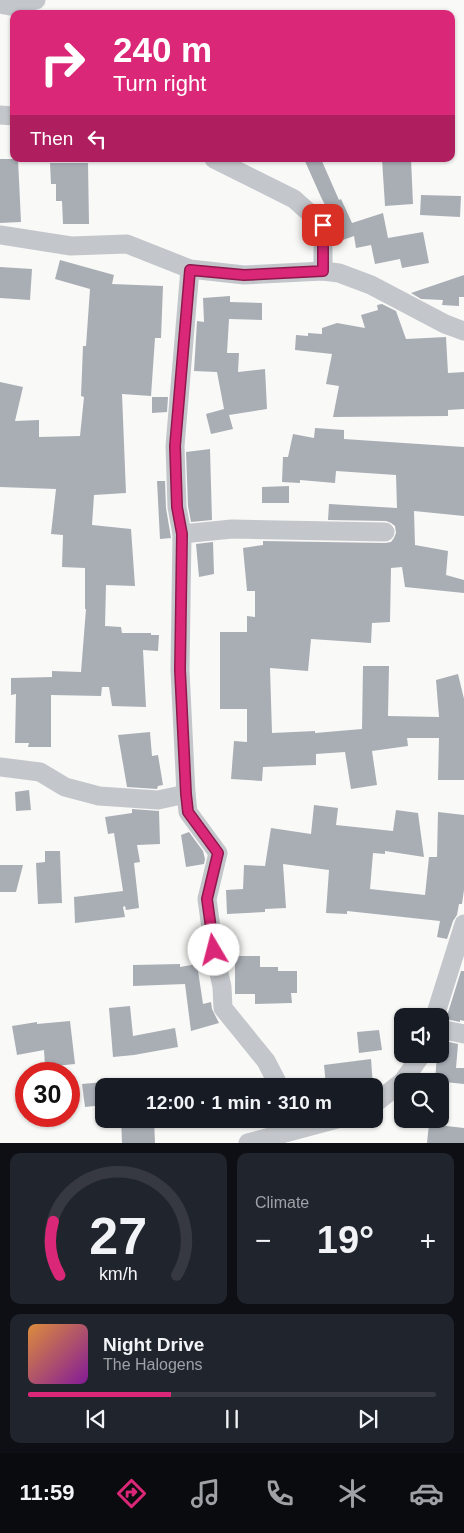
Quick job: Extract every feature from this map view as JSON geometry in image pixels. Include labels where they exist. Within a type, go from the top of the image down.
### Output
[{"type":"street","points":[[0,4],[10,6],[36,0]]},
{"type":"street","points":[[220,162],[294,199],[323,225],[323,271]]},
{"type":"street","points":[[0,235],[71,246],[127,244],[190,270],[244,275],[323,271],[339,273],[371,284],[445,324],[464,331]]},
{"type":"street","points":[[190,270],[175,446],[177,507],[182,534],[180,670],[186,794],[188,812],[218,853],[207,899],[214,950],[222,987],[223,1008],[266,1061],[276,1078]]},
{"type":"street","points":[[182,534],[232,529],[385,532]]},
{"type":"street","points":[[0,767],[40,772],[64,787],[98,796],[158,800],[186,794]]},
{"type":"street","points":[[438,1008],[464,924]]},
{"type":"street","points":[[449,1031],[464,1034]]},
{"type":"street","points":[[383,1097],[394,1089]]},
{"type":"street","points":[[248,1143],[289,1128]]},
{"type":"building","points":[[0,159],[10,159],[10,162],[18,162],[21,222],[0,223]]},
{"type":"building","points":[[305,162],[322,162],[339,200],[341,199],[352,223],[383,213],[388,238],[423,232],[429,263],[402,268],[400,259],[375,264],[371,245],[356,248],[354,236],[340,241],[333,221]]},
{"type":"building","points":[[382,162],[411,162],[413,204],[385,206]]},
{"type":"building","points":[[50,163],[88,163],[89,224],[63,224],[62,201],[56,201],[56,184],[51,184]]},
{"type":"building","points":[[421,195],[461,196],[460,217],[420,215]]},
{"type":"building","points":[[60,260],[114,275],[112,284],[163,286],[161,338],[155,338],[151,396],[122,394],[126,493],[94,495],[92,525],[131,529],[135,586],[106,585],[105,626],[121,627],[122,633],[151,633],[151,635],[159,635],[158,651],[143,650],[146,707],[112,706],[109,687],[102,687],[101,696],[51,695],[51,747],[28,747],[29,743],[15,743],[16,694],[11,695],[11,678],[52,677],[52,671],[81,672],[86,609],[85,568],[62,567],[63,535],[51,534],[56,489],[0,487],[0,382],[23,387],[15,421],[39,420],[39,437],[80,436],[84,397],[81,396],[83,346],[86,346],[90,289],[55,279]]},
{"type":"building","points":[[0,267],[32,269],[30,300],[0,298]]},
{"type":"building","points":[[464,275],[464,297],[459,297],[459,306],[442,305],[443,300],[421,299],[411,293]]},
{"type":"building","points":[[230,296],[230,302],[262,303],[262,320],[229,319],[227,353],[239,353],[238,372],[265,369],[267,409],[229,415],[233,429],[211,434],[206,414],[224,409],[217,372],[194,371],[197,321],[204,322],[203,298]]},
{"type":"building","points":[[382,304],[396,311],[406,339],[446,337],[448,373],[464,372],[464,409],[448,410],[448,416],[333,417],[339,386],[326,384],[332,354],[295,350],[296,335],[308,336],[308,333],[322,334],[322,328],[337,323],[365,328],[361,315],[378,310],[377,305]]},
{"type":"building","points":[[152,397],[168,397],[167,412],[152,413]]},
{"type":"building","points":[[315,428],[344,430],[344,439],[464,447],[464,516],[414,511],[415,545],[448,551],[446,575],[464,580],[464,593],[405,587],[402,567],[391,568],[390,622],[372,623],[371,643],[311,639],[308,671],[270,668],[272,733],[315,731],[315,733],[362,729],[363,666],[389,666],[388,716],[439,717],[436,680],[458,674],[464,699],[464,780],[438,780],[439,738],[407,738],[408,746],[372,751],[377,785],[351,789],[345,752],[316,754],[316,765],[263,767],[262,781],[231,779],[234,741],[247,742],[247,709],[220,709],[220,632],[247,632],[247,616],[255,617],[255,591],[247,591],[243,548],[263,545],[263,541],[385,543],[391,542],[396,533],[395,526],[386,521],[328,520],[329,504],[397,508],[396,475],[336,471],[335,483],[300,480],[300,483],[282,482],[283,457],[288,457],[293,434],[314,438]]},
{"type":"building","points":[[210,449],[212,520],[191,522],[188,506],[186,452]]},
{"type":"building","points":[[157,481],[165,481],[166,508],[171,538],[160,539]]},
{"type":"building","points":[[289,486],[289,503],[262,503],[262,487]]},
{"type":"building","points":[[213,542],[214,574],[199,577],[196,544]]},
{"type":"building","points":[[150,732],[152,756],[158,755],[163,785],[158,786],[157,789],[127,787],[118,735]]},
{"type":"building","points":[[29,790],[31,810],[16,811],[15,792]]},
{"type":"building","points":[[314,805],[338,808],[336,825],[393,831],[396,810],[418,813],[424,857],[385,851],[385,854],[373,853],[370,889],[425,895],[429,857],[437,857],[438,812],[464,815],[464,890],[462,904],[459,904],[457,915],[447,939],[437,937],[440,921],[347,911],[347,914],[326,913],[329,870],[283,864],[286,908],[265,909],[265,912],[227,914],[226,890],[243,889],[244,865],[265,866],[271,828],[311,834]]},
{"type":"building","points":[[132,809],[159,811],[160,844],[137,845],[140,862],[134,863],[139,908],[126,910],[125,906],[123,907],[125,917],[75,923],[74,897],[123,891],[114,833],[108,834],[105,817],[132,813]]},
{"type":"building","points":[[189,832],[203,851],[204,864],[186,867],[181,835]]},
{"type":"building","points":[[45,851],[60,851],[62,903],[38,904],[36,863],[45,862]]},
{"type":"building","points":[[0,865],[23,865],[16,892],[0,892]]},
{"type":"building","points":[[235,956],[260,956],[260,967],[278,967],[278,971],[297,971],[297,993],[291,993],[292,1003],[255,1004],[255,994],[235,994]]},
{"type":"building","points":[[180,964],[180,967],[197,964],[203,1004],[211,1002],[212,1009],[219,1023],[191,1031],[185,984],[133,986],[133,965]]},
{"type":"building","points":[[461,971],[464,971],[464,1021],[449,1020],[449,1009]]},
{"type":"building","points":[[130,1006],[133,1036],[175,1028],[178,1047],[113,1057],[109,1008]]},
{"type":"building","points":[[70,1021],[75,1062],[45,1062],[44,1050],[17,1055],[12,1026],[37,1022],[37,1024]]},
{"type":"building","points":[[379,1030],[382,1050],[359,1053],[357,1032]]},
{"type":"building","points":[[449,1042],[458,1044],[456,1068],[464,1068],[464,1084],[449,1082],[449,1073],[436,1073],[436,1063],[449,1063]]},
{"type":"building","points":[[371,1059],[372,1078],[325,1078],[324,1065]]},
{"type":"building","points":[[95,1083],[95,1106],[85,1107],[82,1084]]},
{"type":"building","points":[[449,1126],[464,1128],[464,1143],[427,1143],[429,1128],[449,1128]]},
{"type":"building","points":[[121,1128],[154,1128],[155,1143],[122,1143]]},
{"type":"route","points":[[214,950],[207,899],[218,853],[188,812],[180,670],[182,534],[177,507],[175,446],[190,270],[244,275],[323,271],[323,225]]}]
